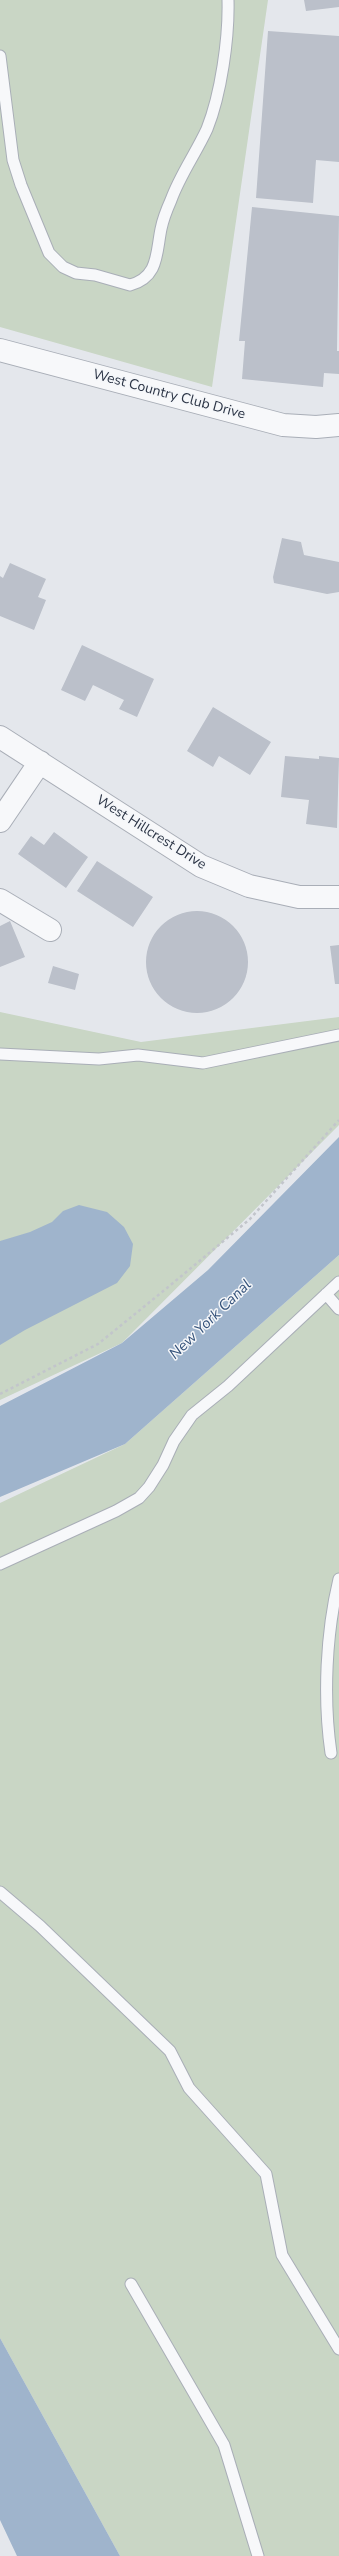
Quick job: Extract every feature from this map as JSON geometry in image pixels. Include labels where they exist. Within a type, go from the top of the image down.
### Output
[{"type":"street","name":"West Country Club Drive","points":[[0,350],[283,425],[316,427],[339,425]]},
{"type":"street","name":"West Hillcrest Drive","points":[[0,737],[201,866],[256,888],[299,897],[339,897]]},
{"type":"street","points":[[0,821],[40,762]]},
{"type":"street","points":[[0,900],[50,930]]},
{"type":"lane","points":[[0,56],[13,160],[21,185],[49,253],[63,267],[76,273],[95,275],[130,285],[149,276],[156,264],[161,227],[171,198],[207,128],[222,71],[227,36],[228,0]]},
{"type":"lane","points":[[0,1054],[99,1059],[138,1055],[203,1062],[339,1035]]},
{"type":"lane","points":[[0,1564],[116,1511],[138,1498],[149,1488],[163,1465],[174,1441],[192,1415],[228,1386],[339,1282]]},
{"type":"lane","points":[[326,1294],[339,1309]]},
{"type":"lane","points":[[331,1753],[326,1704],[332,1618],[339,1579]]},
{"type":"lane","points":[[0,1892],[40,1926],[170,2052],[189,2088],[266,2174],[282,2255],[339,2349]]},
{"type":"lane","points":[[131,2284],[224,2445],[258,2556]]},
{"type":"path","points":[[0,1394],[98,1344],[250,1219],[339,1120]]},
{"type":"green space","points":[[0,0],[268,0],[212,387],[0,327]]},
{"type":"green space","points":[[0,1012],[141,1042],[339,1017],[339,1125],[122,1343],[0,1400]]},
{"type":"green space","points":[[339,1255],[339,2556],[120,2556],[0,2338],[0,1503],[125,1444]]},
{"type":"water","name":"New York Canal","points":[[339,1137],[339,1255],[125,1444],[0,1497],[0,1406],[122,1343],[208,1270]]},
{"type":"water","points":[[79,1205],[107,1212],[124,1227],[133,1244],[130,1266],[117,1283],[25,1330],[0,1345],[0,1241],[30,1232],[52,1222],[63,1211]]},
{"type":"water","points":[[0,2338],[120,2556],[17,2556],[0,2520]]},
{"type":"building","points":[[304,0],[339,0],[339,7],[306,11]]},
{"type":"building","points":[[268,31],[339,36],[339,162],[316,160],[313,203],[256,198]]},
{"type":"building","points":[[252,207],[339,216],[337,351],[339,351],[339,374],[324,373],[323,387],[242,379],[245,341],[239,341]]},
{"type":"building","points":[[282,538],[301,542],[304,555],[339,562],[339,592],[327,594],[274,583],[273,577]]},
{"type":"building","points":[[10,563],[46,579],[38,597],[46,600],[34,630],[0,616],[0,576],[3,578]]},
{"type":"building","points":[[82,645],[154,679],[137,717],[119,709],[124,700],[93,685],[85,701],[61,690]]},
{"type":"building","points":[[213,707],[271,742],[250,775],[219,756],[213,767],[187,751]]},
{"type":"building","points":[[285,756],[319,759],[319,756],[339,758],[337,828],[306,824],[309,800],[281,797]]},
{"type":"building","points":[[54,832],[88,857],[66,888],[18,854],[31,836],[44,845]]},
{"type":"building","points":[[97,861],[153,897],[133,927],[77,891]]},
{"type":"building","points":[[197,911],[216,915],[233,926],[244,943],[248,962],[244,981],[233,998],[216,1009],[197,1013],[178,1009],[161,998],[150,981],[146,962],[150,943],[161,926],[178,915]]},
{"type":"building","points":[[10,921],[25,957],[0,967],[0,926]]},
{"type":"building","points":[[339,945],[339,984],[335,984],[330,946]]},
{"type":"building","points":[[53,966],[79,974],[75,990],[48,983]]}]
